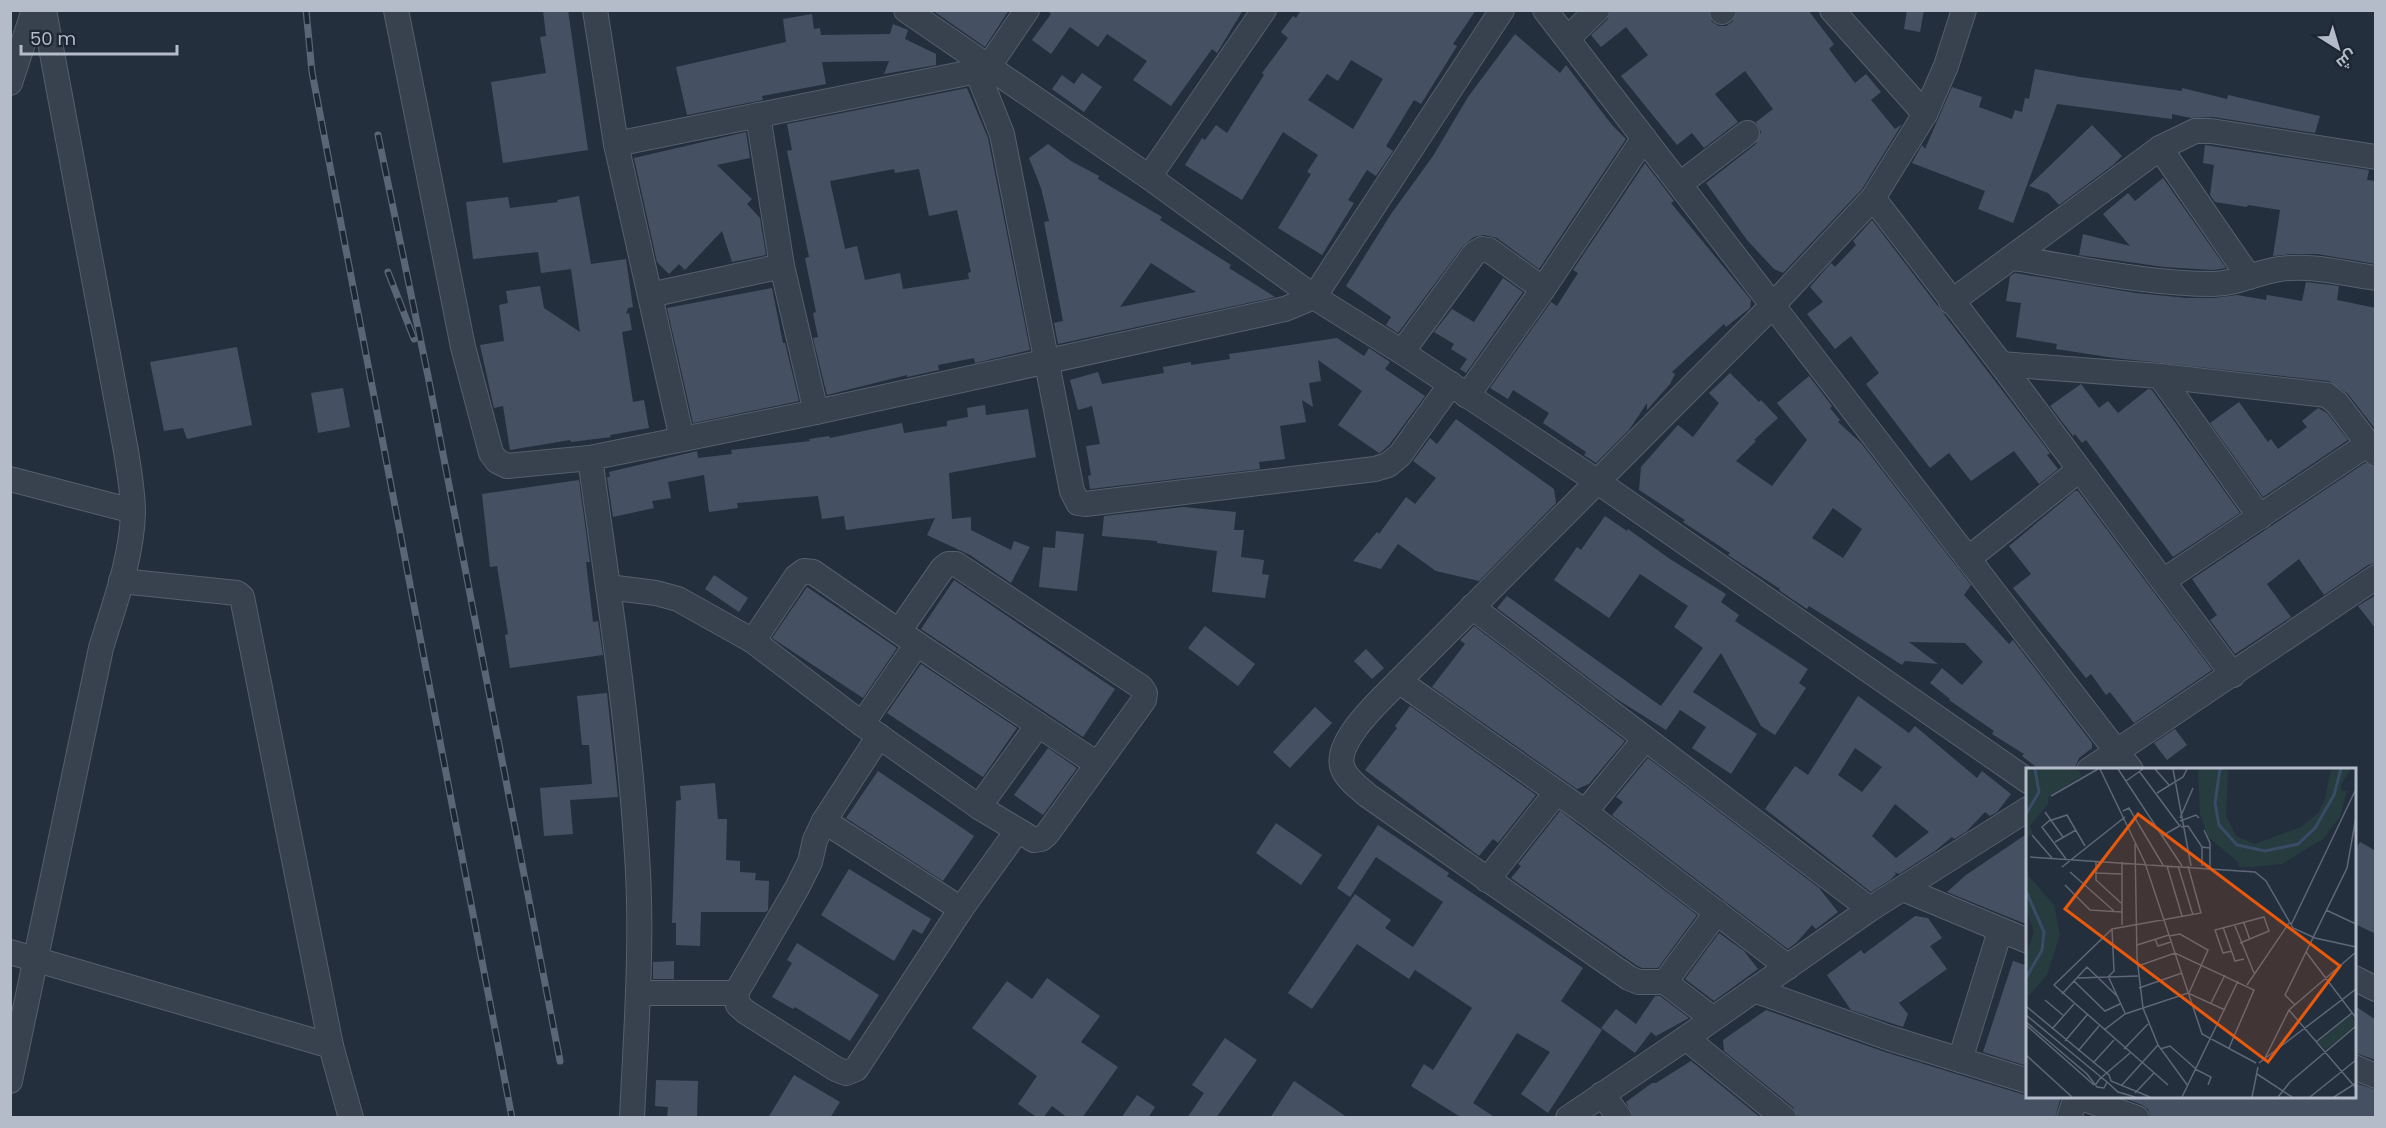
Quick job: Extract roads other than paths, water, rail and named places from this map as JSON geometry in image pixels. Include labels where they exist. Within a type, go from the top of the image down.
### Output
[{"type":"street","points":[[10,83],[34,10]]},
{"type":"street","points":[[10,1081],[101,648],[121,581],[133,511],[126,451],[44,10]]},
{"type":"street","points":[[396,10],[463,347],[491,453],[497,461],[507,466],[590,458],[816,412],[1285,309],[1314,297],[1502,10]]},
{"type":"street","points":[[595,10],[616,144],[682,439]]},
{"type":"street","points":[[906,10],[983,69],[1149,177],[1314,297],[1402,352],[1598,482],[2026,780]]},
{"type":"street","points":[[616,144],[983,69],[1027,10]]},
{"type":"street","points":[[1149,177],[1264,10]]},
{"type":"street","points":[[1545,10],[2124,761]]},
{"type":"street","points":[[1568,38],[1598,10]]},
{"type":"street","points":[[1832,10],[1925,114]]},
{"type":"street","points":[[1712,1018],[1665,982],[1640,982],[1629,978],[1366,795],[1352,782],[1342,766],[1345,747],[1355,729],[1399,681],[1772,306],[1873,198],[1925,114],[1946,66],[1964,10]]},
{"type":"street","points":[[983,69],[1002,134],[1071,491],[1078,503],[1085,504],[1364,470],[1388,465],[1400,455],[1459,390],[1543,289],[1644,138]]},
{"type":"street","points":[[758,115],[782,266],[816,412]]},
{"type":"street","points":[[1951,302],[2160,148],[2195,131],[2211,131],[2376,157]]},
{"type":"street","points":[[1680,184],[1747,133]]},
{"type":"street","points":[[2160,148],[2249,277]]},
{"type":"street","points":[[1873,198],[2001,364],[2233,675]]},
{"type":"street","points":[[1402,352],[1474,254],[1482,249],[1489,250],[1543,289]]},
{"type":"street","points":[[2013,258],[2142,279],[2203,284],[2230,283],[2279,268],[2301,268],[2376,278]]},
{"type":"street","points":[[650,295],[782,266]]},
{"type":"street","points":[[2001,364],[2160,375],[2327,395],[2337,403],[2372,449],[2260,516],[2163,581]]},
{"type":"street","points":[[2160,375],[2260,516]]},
{"type":"street","points":[[590,458],[608,587],[638,856],[638,993],[632,1118]]},
{"type":"street","points":[[1968,559],[2079,470]]},
{"type":"street","points":[[10,478],[133,511]]},
{"type":"street","points":[[608,587],[656,593],[678,599],[753,641],[870,730],[979,807],[1034,840],[1041,839],[1144,700],[1145,693],[1131,680],[956,564],[948,564],[942,569],[908,638],[870,730],[815,840],[810,862],[736,993],[738,1005],[746,1012],[836,1069],[846,1073],[856,1069],[864,1059],[961,909],[1017,831]]},
{"type":"street","points":[[753,641],[796,577],[804,571],[813,572],[1097,764]]},
{"type":"street","points":[[2097,768],[2124,761],[2233,675],[2376,577]]},
{"type":"street","points":[[121,581],[237,593],[242,597],[331,1046],[351,1118]]},
{"type":"street","points":[[1472,607],[1870,909]]},
{"type":"street","points":[[1399,681],[1585,812],[1788,967]]},
{"type":"street","points":[[979,807],[1038,725]]},
{"type":"street","points":[[1585,812],[1645,739]]},
{"type":"street","points":[[1487,880],[1556,793]]},
{"type":"street","points":[[1568,1118],[1870,909],[2026,810]]},
{"type":"street","points":[[824,821],[961,909]]},
{"type":"street","points":[[1903,889],[2026,940]]},
{"type":"street","points":[[1665,982],[1717,912]]},
{"type":"street","points":[[1960,1060],[2000,931]]},
{"type":"street","points":[[10,952],[331,1046]]},
{"type":"street","points":[[2356,979],[2376,989]]},
{"type":"street","points":[[1754,990],[1889,1038],[2026,1080]]},
{"type":"street","points":[[638,993],[736,993]]},
{"type":"street","points":[[1686,1038],[1784,1118]]},
{"type":"street","points":[[2356,1067],[2376,1076]]},
{"type":"street","points":[[1602,1094],[1620,1118]]},
{"type":"street","points":[[2069,1118],[2075,1098]]},
{"type":"street","points":[[2082,1098],[2138,1118]]},
{"type":"railway","points":[[306,10],[312,72],[512,1118]]},
{"type":"railway","points":[[378,135],[428,376],[560,1061]]},
{"type":"railway","points":[[388,272],[414,339]]}]
